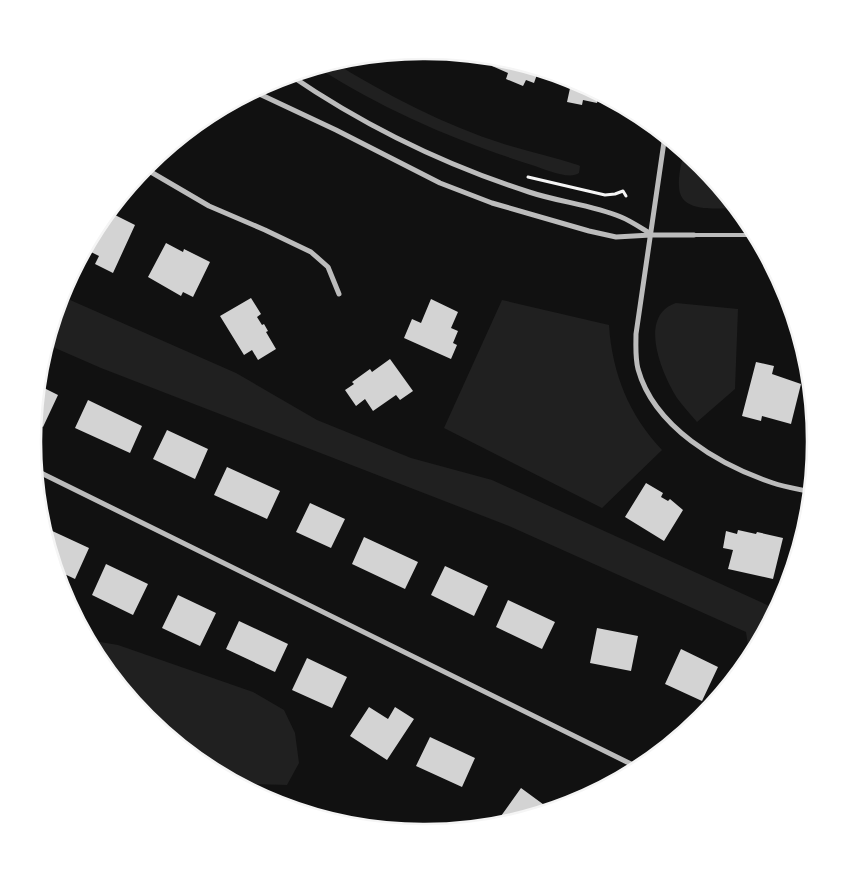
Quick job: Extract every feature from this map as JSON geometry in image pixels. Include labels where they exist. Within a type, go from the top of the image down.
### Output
[{"type":"street","points":[[298,80],[326,99],[420,149],[529,192],[623,218],[651,234]]},
{"type":"street","points":[[261,95],[336,130],[440,183],[492,203],[589,231],[616,236],[651,234],[694,235]]},
{"type":"street","points":[[664,144],[636,334],[637,367],[650,395],[666,419],[685,437],[740,469],[773,483],[803,490]]},
{"type":"street","points":[[152,172],[209,206],[311,252],[328,267],[340,294]]},
{"type":"street","points":[[43,474],[631,764]]},
{"type":"lane","points":[[694,235],[746,235]]},
{"type":"path","points":[[521,175],[604,196],[623,191],[626,196]]},
{"type":"shaded area","points":[[343,68],[395,97],[460,128],[504,144],[578,165],[580,166],[579,173],[564,175],[551,172],[478,147],[423,124],[325,72]]},
{"type":"shaded area","points":[[682,160],[728,208],[700,207],[685,201],[679,186]]},
{"type":"shaded area","points":[[69,299],[236,373],[317,420],[411,458],[492,480],[769,606],[748,645],[746,632],[509,526],[101,368],[53,347]]},
{"type":"shaded area","points":[[502,300],[609,325],[614,360],[624,392],[640,422],[662,450],[602,508],[444,428]]},
{"type":"shaded area","points":[[676,303],[738,309],[735,389],[697,422],[671,388],[656,346],[655,332],[658,320],[664,310]]},
{"type":"shaded area","points":[[98,642],[118,645],[253,692],[284,710],[295,733],[299,763],[287,785],[253,784],[211,760],[191,745],[153,712],[136,694],[120,675]]},
{"type":"building","points":[[492,66],[499,66],[537,76],[534,83],[526,80],[523,86],[506,79],[508,73]]},
{"type":"building","points":[[570,88],[598,101],[597,103],[583,100],[582,105],[567,102]]},
{"type":"building","points":[[115,215],[135,225],[113,273],[95,264],[99,256],[92,252]]},
{"type":"building","points":[[166,243],[183,252],[184,249],[210,262],[193,297],[183,292],[181,296],[148,277]]},
{"type":"building","points":[[251,298],[261,314],[257,317],[262,325],[264,324],[268,331],[266,332],[276,349],[258,360],[252,350],[244,355],[220,316]]},
{"type":"building","points":[[431,299],[458,312],[451,328],[458,331],[453,343],[457,345],[451,359],[404,338],[412,319],[421,323]]},
{"type":"building","points":[[390,359],[413,391],[400,400],[396,395],[373,411],[365,399],[356,406],[345,390],[354,384],[352,382],[370,369],[372,372]]},
{"type":"building","points":[[756,362],[774,366],[772,374],[801,384],[791,424],[762,416],[761,421],[742,416]]},
{"type":"building","points":[[46,389],[58,395],[43,427],[42,416]]},
{"type":"building","points":[[88,400],[142,426],[130,453],[75,428]]},
{"type":"building","points":[[167,430],[208,449],[195,479],[153,459]]},
{"type":"building","points":[[227,467],[280,491],[267,519],[214,495]]},
{"type":"building","points":[[646,483],[663,493],[661,497],[668,501],[670,499],[683,510],[664,541],[625,517]]},
{"type":"building","points":[[310,503],[345,519],[331,548],[296,532]]},
{"type":"building","points":[[738,530],[783,538],[773,579],[728,569],[733,550],[723,548],[726,531],[737,534]]},
{"type":"building","points":[[52,531],[89,548],[75,579],[65,574]]},
{"type":"building","points":[[364,537],[418,562],[405,589],[352,564]]},
{"type":"building","points":[[106,564],[148,584],[133,615],[92,595]]},
{"type":"building","points":[[445,566],[488,586],[474,616],[431,595]]},
{"type":"building","points":[[178,595],[216,613],[200,646],[162,628]]},
{"type":"building","points":[[508,600],[555,622],[542,649],[496,627]]},
{"type":"building","points":[[239,621],[288,644],[275,672],[226,649]]},
{"type":"building","points":[[597,628],[638,636],[631,671],[590,663]]},
{"type":"building","points":[[681,649],[718,667],[702,701],[665,684]]},
{"type":"building","points":[[307,658],[347,677],[332,708],[292,690]]},
{"type":"building","points":[[369,707],[388,719],[395,707],[414,719],[387,760],[350,736]]},
{"type":"building","points":[[430,737],[475,758],[462,787],[416,766]]},
{"type":"building","points":[[521,788],[544,805],[523,811],[501,816]]}]
